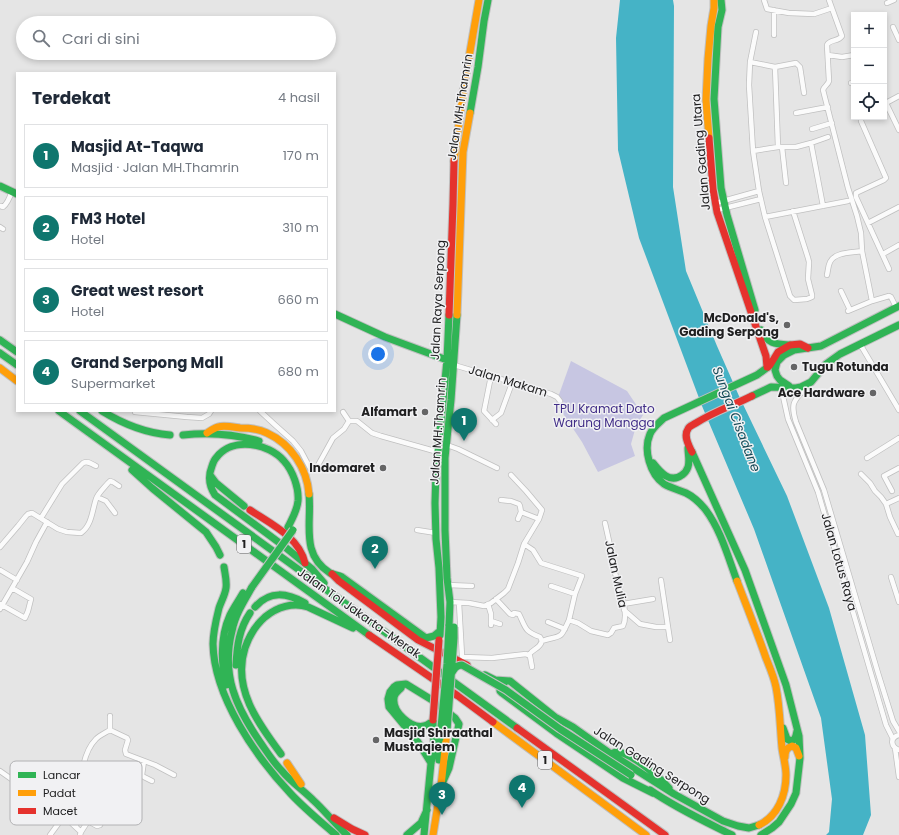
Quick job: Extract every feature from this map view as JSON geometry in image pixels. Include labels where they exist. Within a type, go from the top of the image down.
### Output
[{"type":"main road","name":"Jalan Raya Serpong","points":[[437,735],[433,720],[441,602],[435,503],[438,452],[447,360],[453,166],[479,0]]},
{"type":"main road","name":"Jalan MH.Thamrin","points":[[448,581],[445,515],[445,458],[454,365],[459,286],[462,152],[478,67],[488,0]]},
{"type":"main road","name":"Jalan Gading Utara","points":[[714,0],[706,100],[713,189],[717,210],[766,356],[768,366]]},
{"type":"main road","name":"Jalan Gading Utara","points":[[721,0],[722,10],[718,27],[714,99],[721,188],[724,204],[755,311],[764,336],[772,343],[790,345],[800,344],[808,348]]},
{"type":"main road","points":[[714,8],[722,10]]},
{"type":"main road","points":[[0,186],[14,192]]},
{"type":"main road","points":[[450,285],[459,286]]},
{"type":"main road","points":[[794,388],[784,384],[775,372],[776,364],[788,351],[821,346],[898,306]]},
{"type":"main road","points":[[336,314],[385,337],[447,360]]},
{"type":"main road","points":[[649,458],[664,474],[672,478],[678,478],[687,471],[689,466],[686,437],[688,428],[701,420],[771,387],[794,388],[808,384],[812,382],[831,360],[840,354],[899,326]]},
{"type":"main road","points":[[0,340],[16,351]]},
{"type":"main road","name":"Jalan Gading Serpong","points":[[332,574],[339,581],[418,640],[495,680],[510,681],[555,717],[573,727],[611,754],[674,794],[723,821],[749,828],[760,825],[770,818],[776,811],[781,802],[785,788],[786,774],[776,686],[720,533],[713,520],[693,497],[666,485],[661,481],[651,465],[648,448],[649,438],[653,429],[664,418],[757,375],[768,366],[778,352],[790,345]]},
{"type":"main road","points":[[0,353],[16,364]]},
{"type":"main road","points":[[0,368],[16,380]]},
{"type":"main road","name":"Jalan Tol Jakarta–Merak","points":[[60,412],[376,640],[458,696],[646,835]]},
{"type":"main road","name":"Jalan Tol Jakarta–Merak","points":[[81,412],[665,835]]},
{"type":"main road","points":[[104,412],[132,427],[153,434],[170,435]]},
{"type":"main road","points":[[441,423],[449,424]]},
{"type":"main road","points":[[207,433],[217,427],[241,427],[260,430],[274,436],[286,445],[297,457],[306,474],[310,501],[309,536],[311,551],[315,559],[332,574],[342,577],[426,638],[434,637],[440,631]]},
{"type":"main road","points":[[183,435],[207,433],[251,438],[264,442],[276,448],[287,457],[297,471],[302,486],[303,502],[300,517],[230,614],[225,629],[222,660],[224,677],[237,721]]},
{"type":"main road","points":[[687,442],[745,570],[786,685],[797,731],[800,747],[800,758],[796,792],[791,804],[778,822],[761,835]]},
{"type":"main road","points":[[291,528],[298,501],[297,487],[283,461],[273,452],[250,444],[238,444],[228,447],[218,454],[210,473],[210,487],[215,495],[312,569],[333,594]]},
{"type":"main road","points":[[111,449],[152,488],[206,532],[220,555]]},
{"type":"main road","points":[[210,473],[216,483],[247,508],[292,540],[300,550],[306,564]]},
{"type":"main road","points":[[224,567],[226,586],[215,625],[213,643],[217,674],[227,701],[237,721],[264,762],[287,790],[336,835]]},
{"type":"main road","points":[[424,835],[431,763],[437,735],[444,658],[450,625],[448,581]]},
{"type":"main road","points":[[250,586],[235,621],[229,644],[229,666],[231,682],[236,700],[241,712],[253,732],[278,767],[309,795],[347,835]]},
{"type":"main road","points":[[253,732],[238,692],[236,677],[238,638],[243,625],[252,610],[261,602],[274,595],[281,595],[303,601],[318,611]]},
{"type":"main road","name":"Jalan Raya Serpong","points":[[441,602],[450,625]]},
{"type":"main road","points":[[281,754],[258,721],[246,696],[242,681],[241,664],[245,648],[250,634],[258,624],[275,610],[295,605],[307,606],[376,640]]},
{"type":"main road","points":[[433,835],[441,786],[454,638],[450,625]]},
{"type":"main road","name":"Jalan Gading Serpong","points":[[450,676],[458,665],[462,665],[511,693],[560,729],[631,775],[653,793],[667,802],[732,835]]},
{"type":"main road","points":[[519,688],[506,682],[500,688],[500,691],[517,705],[623,778],[653,793]]},
{"type":"main road","points":[[431,763],[415,737],[389,707],[388,695],[394,687],[406,684],[432,700],[455,718],[459,724],[449,768],[441,786]]},
{"type":"main road","points":[[411,687],[403,686],[395,693],[393,704],[397,711],[402,717],[415,726],[426,726],[433,720]]},
{"type":"main road","points":[[780,714],[787,739],[791,741],[794,740],[796,738],[797,731]]},
{"type":"main road","points":[[437,735],[439,761],[442,768]]},
{"type":"main road","points":[[784,763],[786,751],[790,746],[796,748],[800,758]]},
{"type":"main road","points":[[287,763],[309,795]]},
{"type":"main road","points":[[407,835],[421,823],[427,810]]},
{"type":"main road","points":[[329,816],[365,835]]},
{"type":"street","points":[[764,0],[767,9],[789,13],[814,14],[832,8]]},
{"type":"street","points":[[829,0],[842,36],[839,40],[828,43],[829,81],[823,90],[861,233],[862,251],[872,301]]},
{"type":"street","points":[[887,3],[894,0]]},
{"type":"street","points":[[774,10],[774,35]]},
{"type":"street","points":[[893,27],[899,40]]},
{"type":"street","points":[[756,32],[750,62],[749,85],[753,151],[759,191],[765,217],[790,296],[794,300],[807,300],[812,297],[808,279],[809,262],[793,211]]},
{"type":"street","points":[[828,55],[851,55]]},
{"type":"street","points":[[750,62],[775,66],[796,63],[800,67],[804,93]]},
{"type":"street","points":[[775,66],[780,147],[786,183]]},
{"type":"street","points":[[887,101],[899,96]]},
{"type":"street","points":[[887,106],[899,130]]},
{"type":"street","points":[[796,113],[828,107]]},
{"type":"street","points":[[861,120],[886,177],[884,180],[856,193],[856,197],[889,269]]},
{"type":"street","points":[[812,129],[832,123]]},
{"type":"street","points":[[753,151],[780,147],[796,147],[828,137]]},
{"type":"street","points":[[811,143],[823,206]]},
{"type":"street","points":[[717,210],[724,204],[759,191]]},
{"type":"street","points":[[0,206],[3,207],[5,205],[14,192]]},
{"type":"street","points":[[716,203],[724,204],[761,198]]},
{"type":"street","points":[[765,217],[848,200]]},
{"type":"street","points":[[868,223],[899,207]]},
{"type":"street","points":[[882,254],[899,245]]},
{"type":"street","points":[[827,275],[829,264],[836,256],[862,251]]},
{"type":"street","points":[[841,291],[849,311],[872,301],[890,296],[898,306]]},
{"type":"street","points":[[860,344],[899,410]]},
{"type":"street","name":"Jalan Makam","points":[[454,365],[551,394],[557,397],[560,401]]},
{"type":"street","points":[[491,376],[484,411],[496,424]]},
{"type":"street","points":[[492,420],[501,412],[512,383]]},
{"type":"street","points":[[786,412],[793,412],[794,403],[808,384]]},
{"type":"street","name":"Jalan Lotus Raya","points":[[781,387],[788,419],[818,492],[886,725],[893,739],[892,744],[897,750],[899,773]]},
{"type":"street","points":[[135,412],[166,413],[202,418],[210,412]]},
{"type":"street","points":[[261,412],[293,441],[301,451],[310,468],[313,469],[317,467],[333,438],[344,430],[349,421]]},
{"type":"street","points":[[343,412],[349,421]]},
{"type":"street","name":"Jalan Lotus Raya","points":[[793,412],[824,490],[882,686],[893,721],[899,731]]},
{"type":"street","points":[[349,421],[357,421],[372,433],[380,436],[438,452]]},
{"type":"street","points":[[867,458],[899,438]]},
{"type":"street","points":[[446,445],[458,449],[497,468]]},
{"type":"street","points":[[41,518],[62,484],[83,463],[86,461],[96,466]]},
{"type":"street","points":[[892,491],[884,476],[899,468]]},
{"type":"street","points":[[861,474],[886,504],[891,520],[898,534]]},
{"type":"street","points":[[450,602],[469,603],[484,606],[496,599],[508,589],[524,544],[539,519],[542,510],[511,475]]},
{"type":"street","points":[[0,547],[28,514],[41,518],[67,532],[81,533],[90,521],[97,497],[110,481],[119,486]]},
{"type":"street","points":[[97,497],[106,501],[115,514]]},
{"type":"street","points":[[886,504],[899,498]]},
{"type":"street","points":[[501,500],[519,504],[521,512],[518,518]]},
{"type":"street","points":[[521,512],[539,519]]},
{"type":"street","points":[[12,588],[31,599],[25,618],[1,606],[27,562],[46,522]]},
{"type":"street","name":"Jalan Mulia","points":[[569,620],[578,623],[591,631],[608,635],[614,628],[624,625],[624,610],[620,587],[614,569],[605,523]]},
{"type":"street","points":[[417,530],[436,533]]},
{"type":"street","points":[[524,544],[533,550],[541,563],[582,576],[565,629],[560,637],[542,641]]},
{"type":"street","points":[[0,570],[17,580]]},
{"type":"street","points":[[891,577],[897,590],[899,602]]},
{"type":"street","points":[[661,580],[670,640]]},
{"type":"street","points":[[448,581],[472,586]]},
{"type":"street","points":[[551,586],[575,594]]},
{"type":"street","points":[[496,599],[510,614],[512,615],[514,612],[519,614],[525,627],[530,633],[540,637],[542,641]]},
{"type":"street","points":[[623,604],[653,599]]},
{"type":"street","points":[[459,603],[463,658],[492,658],[526,654],[529,655]]},
{"type":"street","points":[[488,604],[491,614],[491,623],[500,624]]},
{"type":"street","points":[[624,610],[640,624],[656,627],[668,627]]},
{"type":"street","points":[[548,622],[565,629]]},
{"type":"street","points":[[529,655],[531,651],[541,646],[542,641]]},
{"type":"street","points":[[529,655],[532,667]]},
{"type":"street","points":[[110,716],[110,730]]},
{"type":"street","points":[[110,730],[127,738],[128,740],[125,750],[126,754],[174,775]]},
{"type":"street","points":[[84,761],[90,746],[99,736],[110,730]]},
{"type":"street","points":[[893,739],[899,735]]},
{"type":"street","points":[[144,761],[142,775],[152,781]]},
{"type":"street","points":[[0,770],[10,777]]},
{"type":"street","points":[[50,835],[57,825]]},
{"type":"street","points":[[76,827],[80,833]]},
{"type":"green space","name":"TPU Kramat Dato Warung Mangga","points":[[571,361],[627,391],[643,415],[636,426],[631,444],[635,456],[598,472],[582,442],[556,403]]},
{"type":"water","name":"Sungai Cisadane","points":[[620,0],[673,0],[673,187],[686,271],[739,396],[787,496],[829,608],[865,735],[871,815],[863,835],[826,835],[829,832],[832,799],[821,718],[754,529],[702,406],[639,238],[618,150],[616,38]]},
{"type":"traffic: fast","points":[[470,113],[488,0]]},
{"type":"traffic: fast","points":[[721,0],[722,10],[718,27],[714,99],[721,188],[727,215],[755,310]]},
{"type":"traffic: fast","points":[[0,186],[16,194]]},
{"type":"traffic: fast","points":[[789,386],[780,380],[775,370],[777,362],[784,355],[794,350],[821,346],[899,306]]},
{"type":"traffic: fast","points":[[336,314],[385,337],[447,360]]},
{"type":"traffic: fast","points":[[440,635],[441,617],[435,503],[436,471],[447,360],[449,315]]},
{"type":"traffic: fast","points":[[449,626],[450,602],[447,578],[445,530],[445,458],[457,315]]},
{"type":"traffic: fast","points":[[752,396],[771,387],[801,387],[811,382],[826,364],[840,354],[899,325]]},
{"type":"traffic: fast","points":[[761,330],[769,341],[790,345]]},
{"type":"traffic: fast","points":[[0,340],[16,351]]},
{"type":"traffic: fast","points":[[0,353],[16,364]]},
{"type":"traffic: fast","points":[[737,581],[720,535],[705,509],[697,500],[689,495],[664,484],[655,474],[649,461],[647,447],[648,440],[653,429],[664,418],[757,375],[768,367]]},
{"type":"traffic: fast","points":[[60,412],[369,635]]},
{"type":"traffic: fast","points":[[81,412],[517,728]]},
{"type":"traffic: fast","points":[[104,412],[134,427],[170,435]]},
{"type":"traffic: fast","points":[[183,435],[221,434],[259,441]]},
{"type":"traffic: fast","points":[[288,527],[297,508],[298,496],[293,475],[284,461],[269,450],[250,444],[231,447],[223,451],[214,461],[210,473],[210,485],[215,495],[285,547],[312,569],[324,583]]},
{"type":"traffic: fast","points":[[653,463],[669,478],[678,477],[682,475],[688,467],[688,448]]},
{"type":"traffic: fast","points":[[692,452],[745,570],[786,685],[799,736],[800,758],[796,793],[791,804],[779,822],[761,835]]},
{"type":"traffic: fast","points":[[132,470],[206,532],[220,555]]},
{"type":"traffic: fast","points":[[210,475],[216,483],[244,506]]},
{"type":"traffic: fast","points":[[309,494],[309,537],[314,557],[321,565],[330,573],[342,577],[426,638],[434,636],[440,631]]},
{"type":"traffic: fast","points":[[252,587],[293,530]]},
{"type":"traffic: fast","points":[[224,567],[226,588],[219,608],[214,630],[213,644],[215,664],[229,705],[239,725],[264,762],[291,794],[336,835]]},
{"type":"traffic: fast","points":[[252,587],[235,619],[229,647],[228,662],[233,690],[251,729],[276,764],[289,779],[309,796],[347,835]]},
{"type":"traffic: fast","points":[[226,685],[222,659],[224,632],[230,615],[243,593]]},
{"type":"traffic: fast","points":[[255,607],[267,598],[279,595],[292,597],[305,603]]},
{"type":"traffic: fast","points":[[281,754],[256,717],[245,691],[242,677],[242,663],[245,648],[251,635],[256,627],[270,613],[285,606],[291,605],[308,607],[353,628]]},
{"type":"traffic: fast","points":[[236,665],[239,638],[243,625],[250,613]]},
{"type":"traffic: fast","points":[[440,738],[449,626]]},
{"type":"traffic: fast","points":[[447,731],[454,627]]},
{"type":"traffic: fast","points":[[450,676],[456,667],[462,665],[506,690],[560,729],[631,775]]},
{"type":"traffic: fast","points":[[485,675],[495,680],[510,681],[555,717],[573,727],[611,754],[674,794],[723,821],[749,828],[759,825]]},
{"type":"traffic: fast","points":[[504,683],[500,688],[502,693],[556,733],[623,778],[653,793]]},
{"type":"traffic: fast","points":[[431,763],[418,742],[389,707],[388,699],[390,692],[397,685],[406,684],[432,700],[455,718],[459,724],[449,768],[441,786]]},
{"type":"traffic: fast","points":[[401,688],[396,693],[394,698],[394,703],[399,714],[414,725],[425,726],[433,721]]},
{"type":"traffic: fast","points":[[424,835],[431,763],[434,749],[433,720]]},
{"type":"traffic: fast","points":[[783,728],[787,739],[791,741],[795,738],[797,731]]},
{"type":"traffic: fast","points":[[439,760],[440,738]]},
{"type":"traffic: fast","points":[[611,754],[617,752],[630,756],[652,772],[669,788]]},
{"type":"traffic: fast","points":[[650,790],[680,808],[732,835]]},
{"type":"traffic: fast","points":[[407,835],[421,823],[427,810]]},
{"type":"traffic: slow","points":[[454,161],[463,92],[479,0]]},
{"type":"traffic: slow","points":[[709,138],[706,100],[708,59],[714,0]]},
{"type":"traffic: slow","points":[[457,315],[463,152],[470,113]]},
{"type":"traffic: slow","points":[[0,368],[16,380]]},
{"type":"traffic: slow","points":[[207,433],[217,427],[226,426],[257,430],[276,438],[290,450],[301,466],[308,484],[309,494]]},
{"type":"traffic: slow","points":[[737,581],[775,683],[786,772],[786,783],[780,804],[771,816],[759,825]]},
{"type":"traffic: slow","points":[[493,722],[646,835]]},
{"type":"traffic: slow","points":[[433,835],[441,786],[447,731]]},
{"type":"traffic: slow","points":[[785,757],[786,750],[792,746],[796,748],[799,756]]},
{"type":"traffic: slow","points":[[287,763],[301,784]]},
{"type":"traffic: jam","points":[[709,138],[713,189],[717,212],[766,356],[767,367]]},
{"type":"traffic: jam","points":[[449,315],[454,161]]},
{"type":"traffic: jam","points":[[768,367],[778,352],[790,345],[800,344],[808,348]]},
{"type":"traffic: jam","points":[[692,452],[686,438],[689,427],[709,415],[752,396]]},
{"type":"traffic: jam","points":[[250,510],[275,526],[290,538],[302,554],[305,563]]},
{"type":"traffic: jam","points":[[332,574],[339,581],[418,640],[467,665]]},
{"type":"traffic: jam","points":[[369,635],[493,722]]},
{"type":"traffic: jam","points":[[433,720],[439,640]]},
{"type":"traffic: jam","points":[[517,728],[665,835]]},
{"type":"traffic: jam","points":[[334,818],[365,835]]},
{"type":"place","name":"McDonald's, Gading Serpong","points":[[787,325]]},
{"type":"place","name":"Tugu Rotunda","points":[[794,367]]},
{"type":"place","name":"Ace Hardware","points":[[873,393]]},
{"type":"place","name":"Alfamart","points":[[425,412]]},
{"type":"place","name":"Masjid At-Taqwa","points":[[464,441]]},
{"type":"place","name":"Indomaret","points":[[383,468]]},
{"type":"place","name":"FM3 Hotel","points":[[375,569]]},
{"type":"place","name":"Masjid Shiraathal Mustaqiem","points":[[376,740]]},
{"type":"place","name":"Grand Serpong Mall","points":[[522,808]]},
{"type":"place","name":"Great west resort","points":[[442,815]]}]
